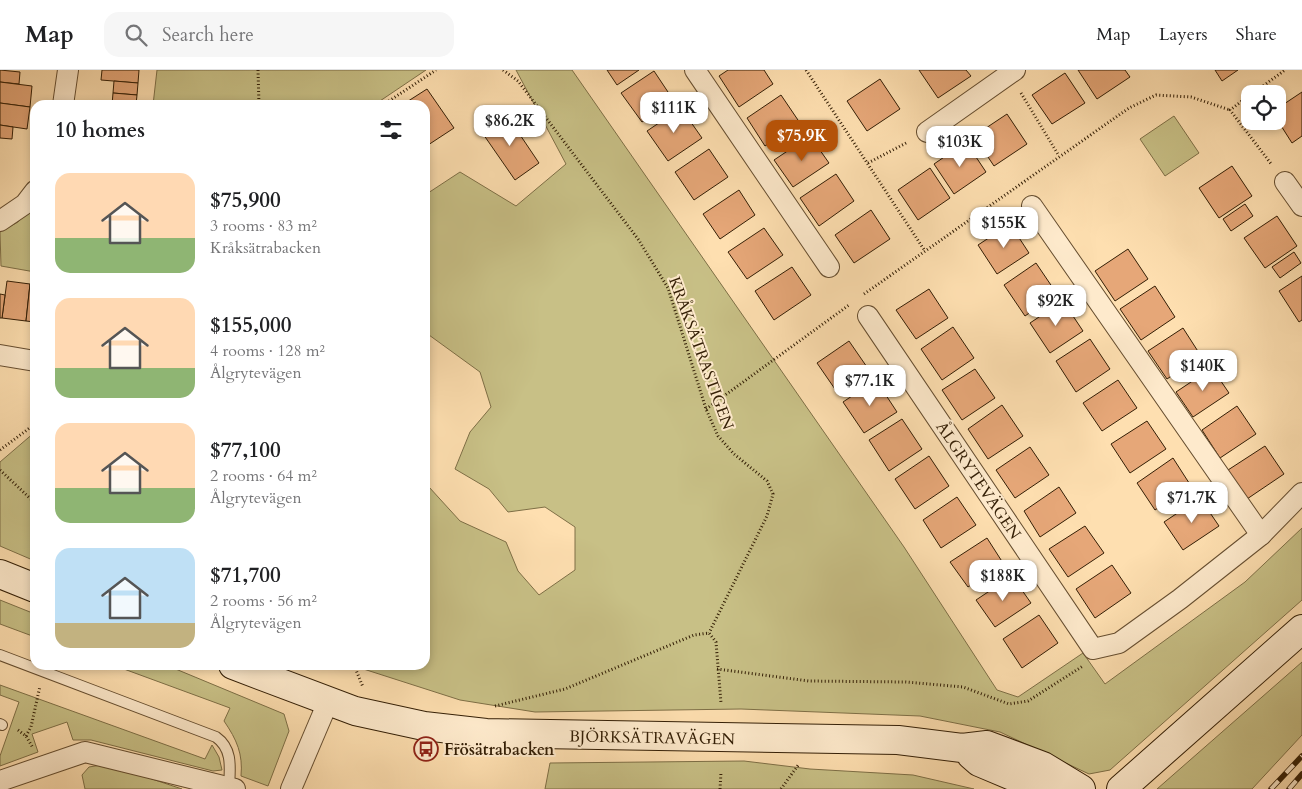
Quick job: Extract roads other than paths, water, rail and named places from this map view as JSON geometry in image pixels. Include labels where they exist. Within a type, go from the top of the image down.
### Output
[{"type":"street","points":[[64,100],[68,70]]},
{"type":"street","points":[[695,70],[829,267]]},
{"type":"street","points":[[928,132],[1011,71]]},
{"type":"street","points":[[1285,182],[1302,206]]},
{"type":"street","points":[[0,221],[25,204],[30,198]]},
{"type":"street","points":[[1032,206],[1261,535],[1302,492]]},
{"type":"street","name":"ÅLGRYTEVÄGEN","points":[[868,316],[1094,649],[1119,643],[1180,599],[1261,535]]},
{"type":"street","points":[[0,355],[30,360]]},
{"type":"street","points":[[0,574],[30,586]]},
{"type":"street","points":[[1120,789],[1302,629]]},
{"type":"street","name":"BJÖRKSÄTRAVÄGEN","points":[[246,670],[356,711],[424,726],[486,734],[898,740],[962,748],[987,745],[1042,766],[1081,789]]},
{"type":"street","points":[[291,789],[328,702]]},
{"type":"street","points":[[962,748],[979,762],[1043,789]]},
{"type":"street","points":[[0,781],[30,776],[85,752],[232,788]]},
{"type":"lane","points":[[0,655],[30,666]]},
{"type":"lane","points":[[40,670],[216,737],[225,743],[230,758],[232,788]]},
{"type":"railway","points":[[1271,789],[1302,756]]},
{"type":"railway","points":[[1289,789],[1302,774]]},
{"type":"place","name":"Frösätrabacken","points":[[426,749]]}]
